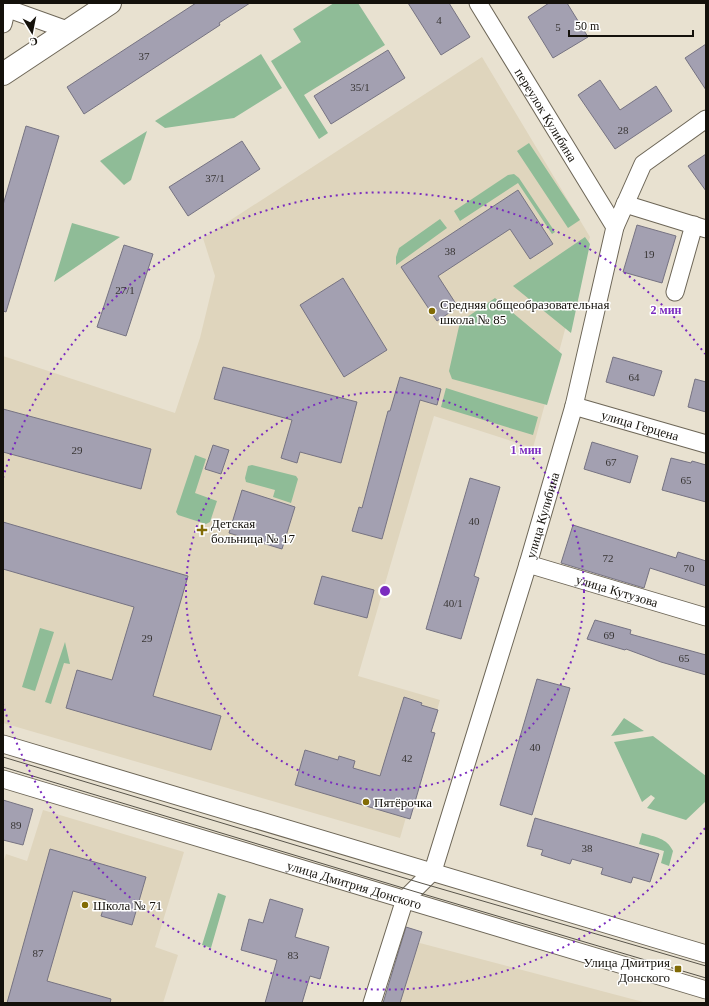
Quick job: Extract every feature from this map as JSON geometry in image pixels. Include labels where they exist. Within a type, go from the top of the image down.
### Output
[{"type":"main road","points":[[3,74],[67,30],[110,3]]},
{"type":"street","name":"переулок Кулибина","points":[[478,3],[615,227]]},
{"type":"street","points":[[5,11],[67,30]]},
{"type":"street","name":"улица Кулибина","points":[[433,871],[528,564],[574,406],[615,227],[643,164],[706,119]]},
{"type":"street","points":[[625,204],[702,227],[675,292]]},
{"type":"street","name":"улица Герцена","points":[[574,406],[706,444]]},
{"type":"street","name":"улица Кутузова","points":[[528,564],[706,617]]},
{"type":"street","points":[[3,744],[433,871],[706,954]]},
{"type":"street","name":"улица Дмитрия Донского","points":[[3,779],[706,990]]},
{"type":"street","points":[[372,1003],[405,899],[433,871]]},
{"type":"shaded area","name":"Детская больница № 17","points":[[482,57],[590,237],[533,448],[434,416],[358,676],[440,700],[400,838],[3,723],[3,356],[175,413],[200,338],[215,276],[203,238]]},
{"type":"shaded area","name":"Школа № 71","points":[[43,810],[184,852],[155,947],[178,955],[163,1003],[3,1003],[3,863],[6,854],[27,861]]},
{"type":"shaded area","points":[[416,942],[647,1003],[399,1003]]},
{"type":"green space","points":[[334,3],[358,3],[385,45],[304,95],[328,133],[319,139],[271,61],[301,42],[293,29]]},
{"type":"green space","points":[[261,54],[282,88],[234,118],[165,128],[155,121]]},
{"type":"green space","points":[[147,131],[131,180],[124,185],[100,161]]},
{"type":"green space","points":[[529,143],[580,220],[568,228],[517,151]]},
{"type":"green space","points":[[514,174],[519,178],[555,232],[552,234],[518,183],[460,221],[454,211],[508,175]]},
{"type":"green space","points":[[440,219],[447,228],[396,265],[396,257],[399,248]]},
{"type":"green space","points":[[72,223],[120,237],[54,282]]},
{"type":"green space","points":[[585,237],[590,244],[571,333],[513,286]]},
{"type":"green space","points":[[495,298],[562,354],[547,405],[452,379],[449,371],[460,322]]},
{"type":"green space","points":[[446,388],[538,417],[533,435],[441,407]]},
{"type":"green space","points":[[195,455],[206,459],[195,493],[217,501],[210,522],[206,524],[178,515],[176,512]]},
{"type":"green space","points":[[252,465],[296,476],[298,479],[291,503],[273,497],[275,490],[246,482],[245,478],[248,466]]},
{"type":"green space","points":[[40,628],[54,632],[35,691],[22,687]]},
{"type":"green space","points":[[65,642],[70,664],[64,663],[51,704],[45,702]]},
{"type":"green space","points":[[624,718],[644,731],[611,736]]},
{"type":"green space","points":[[653,736],[706,776],[706,801],[686,820],[647,808],[655,798],[651,795],[642,802],[614,742]]},
{"type":"green space","points":[[642,833],[667,843],[673,851],[669,866],[661,863],[664,851],[639,844]]},
{"type":"green space","points":[[218,893],[226,896],[211,948],[202,945]]},
{"type":"building","points":[[196,3],[250,3],[219,23],[220,25],[84,114],[67,87]]},
{"type":"building","points":[[408,3],[449,3],[470,37],[441,55]]},
{"type":"building","points":[[549,3],[567,3],[588,37],[553,58],[528,17]]},
{"type":"building","points":[[706,44],[706,90],[685,58]]},
{"type":"building","points":[[388,50],[405,78],[331,124],[314,96]]},
{"type":"building","points":[[600,80],[620,110],[656,86],[672,111],[615,149],[578,95]]},
{"type":"building","points":[[26,126],[59,136],[6,312],[3,311],[3,205]]},
{"type":"building","points":[[242,141],[260,169],[188,216],[169,187]]},
{"type":"building","points":[[706,154],[706,191],[688,166]]},
{"type":"building","points":[[518,190],[553,244],[530,259],[510,229],[438,276],[458,307],[437,321],[401,267]]},
{"type":"building","points":[[637,225],[676,236],[662,283],[623,272]]},
{"type":"building","points":[[124,245],[153,254],[126,336],[97,327]]},
{"type":"building","points":[[343,278],[387,350],[344,377],[300,305]]},
{"type":"building","points":[[613,357],[662,371],[654,396],[606,382]]},
{"type":"building","points":[[223,367],[357,402],[341,463],[300,452],[297,463],[281,458],[292,420],[214,399]]},
{"type":"building","points":[[400,377],[441,389],[437,405],[420,400],[382,539],[352,531],[359,507],[362,508],[388,411],[390,411]]},
{"type":"building","points":[[695,379],[706,382],[706,412],[688,407]]},
{"type":"building","points":[[3,409],[151,449],[141,489],[3,452]]},
{"type":"building","points":[[592,442],[638,456],[630,483],[584,469]]},
{"type":"building","points":[[213,445],[229,450],[221,474],[205,469]]},
{"type":"building","points":[[671,458],[706,465],[706,502],[662,490]]},
{"type":"building","points":[[470,478],[500,487],[474,576],[479,578],[461,639],[426,629]]},
{"type":"building","points":[[242,490],[295,507],[282,549],[229,533]]},
{"type":"building","points":[[3,522],[188,576],[153,696],[221,716],[211,750],[66,708],[77,670],[112,680],[134,607],[3,569]]},
{"type":"building","points":[[573,525],[676,558],[678,552],[706,561],[706,586],[650,568],[644,588],[561,563]]},
{"type":"building","points":[[322,576],[374,590],[367,618],[314,604]]},
{"type":"building","points":[[595,620],[631,630],[630,634],[706,655],[706,675],[661,662],[626,649],[625,650],[587,639]]},
{"type":"building","points":[[537,679],[570,688],[532,815],[500,805]]},
{"type":"building","points":[[404,697],[422,703],[421,705],[438,710],[431,732],[435,733],[410,819],[295,785],[305,750],[338,760],[339,756],[355,761],[353,768],[380,776]]},
{"type":"building","points":[[3,800],[33,809],[23,845],[3,840]]},
{"type":"building","points":[[535,818],[659,854],[650,882],[633,877],[631,883],[601,874],[603,868],[572,859],[570,864],[541,855],[543,850],[527,846]]},
{"type":"building","points":[[50,849],[146,877],[132,925],[101,916],[106,900],[73,891],[47,981],[111,999],[110,1003],[7,1003]]},
{"type":"building","points":[[270,899],[303,909],[295,937],[329,947],[320,979],[310,976],[302,1003],[265,1003],[277,960],[241,950],[249,919],[263,923]]},
{"type":"building","points":[[406,927],[422,932],[400,1003],[383,1003]]},
{"type":"tram line","points":[[3,757],[421,883],[706,966]]},
{"type":"tram line","points":[[3,767],[706,978]]},
{"type":"place","name":"Средняя общеобразовательная школа № 85","points":[[432,311]]},
{"type":"place","name":"Детская больница № 17","points":[[202,530]]},
{"type":"place","name":"Пятёрочка","points":[[366,802]]},
{"type":"place","name":"Школа № 71","points":[[85,905]]},
{"type":"place","name":"Улица Дмитрия Донского","points":[[678,969]]}]
